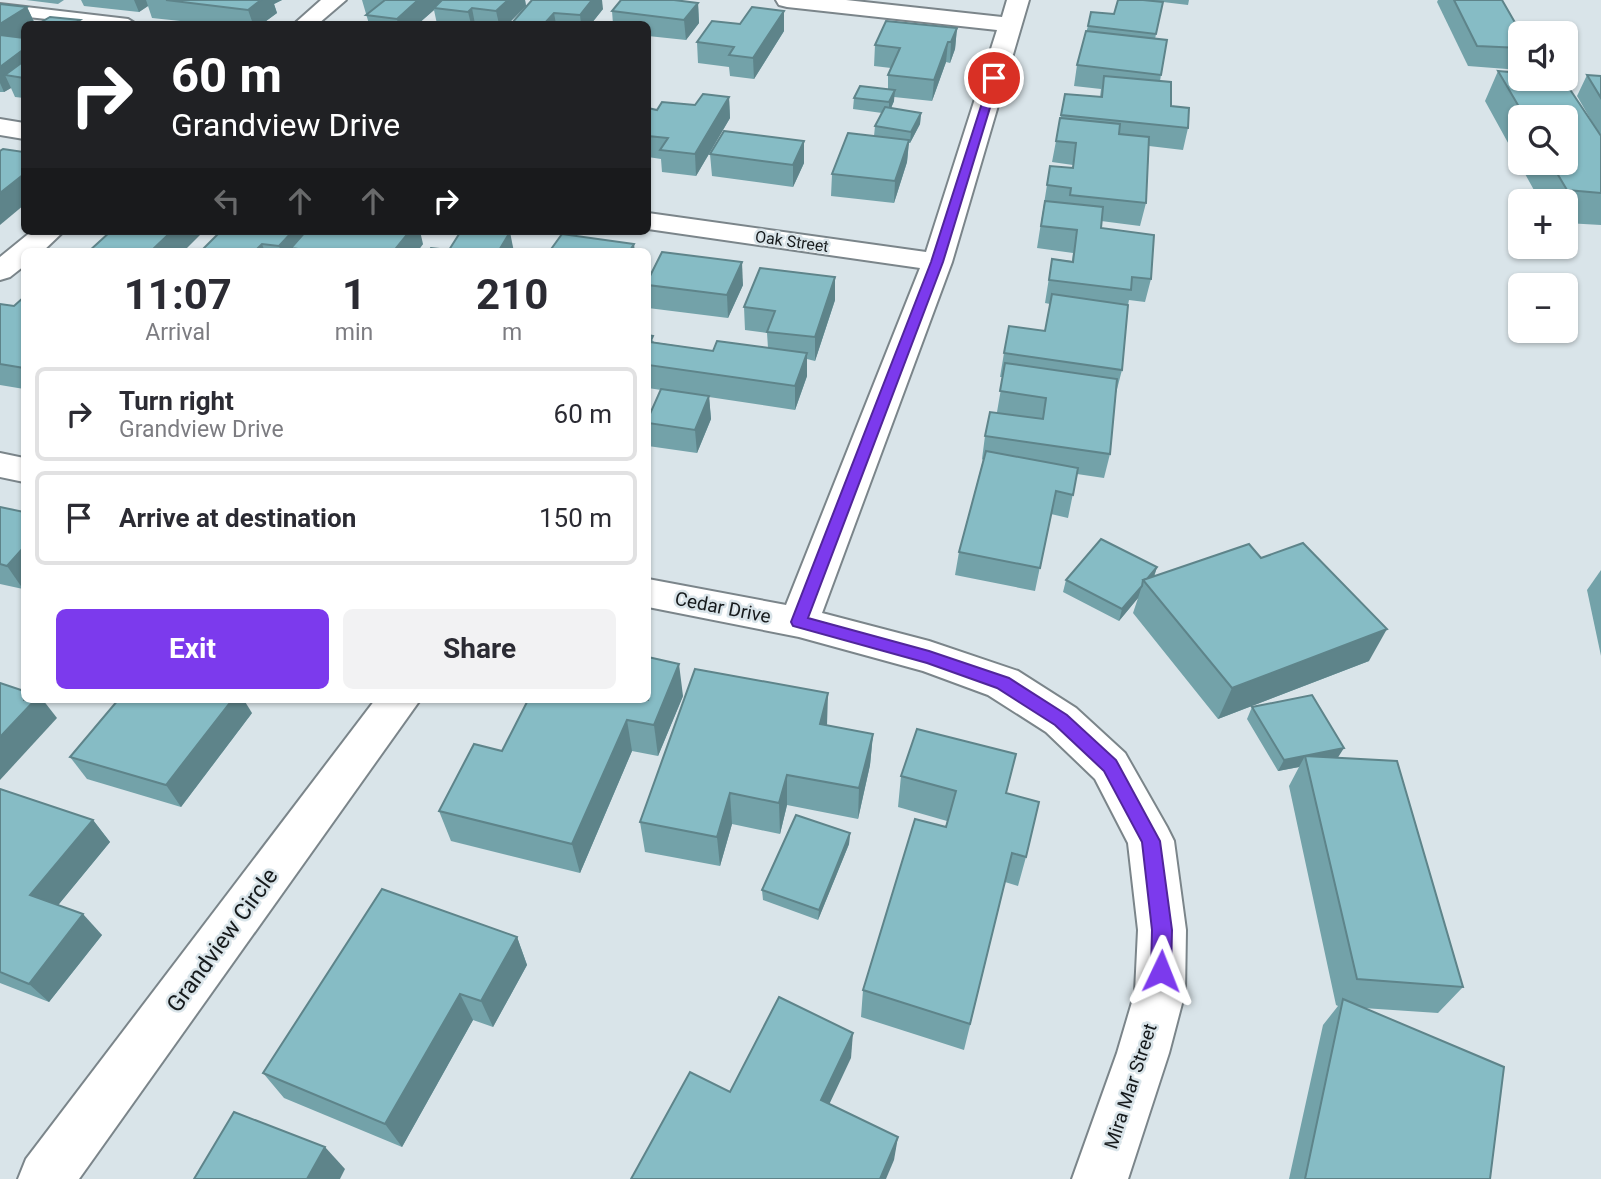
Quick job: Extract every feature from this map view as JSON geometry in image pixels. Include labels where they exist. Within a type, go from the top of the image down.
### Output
[{"type":"street","points":[[309,21],[335,0]]},
{"type":"street","points":[[787,0],[1014,12],[937,262],[799,622]]},
{"type":"street","points":[[0,127],[21,130]]},
{"type":"street","name":"Oak Street","points":[[651,221],[937,262]]},
{"type":"street","points":[[29,248],[45,235]]},
{"type":"street","points":[[0,271],[21,254]]},
{"type":"street","points":[[0,465],[21,469]]},
{"type":"street","name":"Cedar Drive","points":[[651,594],[799,622]]},
{"type":"street","name":"Mira Mar Street","points":[[799,622],[929,657],[1003,683],[1061,720],[1110,766],[1151,841],[1162,930],[1160,992],[1143,1052],[1100,1179]]},
{"type":"street","name":"Grandview Circle","points":[[46,1179],[397,703]]},
{"type":"lane","points":[[0,9],[102,21]]},
{"type":"building","points":[[166,0],[261,0],[248,10]]},
{"type":"building","points":[[385,0],[418,0],[397,19],[366,15]]},
{"type":"building","points":[[442,0],[508,0],[496,11],[472,8],[468,12],[434,8]]},
{"type":"building","points":[[532,0],[592,0],[580,15],[554,13],[547,21],[514,21]]},
{"type":"building","points":[[621,0],[698,3],[684,20],[612,11]]},
{"type":"building","points":[[1118,0],[1163,2],[1156,34],[1088,26],[1091,12],[1114,14]]},
{"type":"building","points":[[1454,0],[1502,0],[1514,21],[1508,21],[1508,47],[1477,46]]},
{"type":"building","points":[[0,4],[27,7],[0,24]]},
{"type":"building","points":[[752,7],[784,11],[753,58],[729,55],[734,47],[697,42],[712,21],[740,24]]},
{"type":"building","points":[[50,17],[80,20],[78,21],[43,21]]},
{"type":"building","points":[[886,21],[957,28],[951,42],[948,42],[934,80],[888,75],[900,48],[875,45]]},
{"type":"building","points":[[1086,31],[1167,40],[1161,75],[1077,65]]},
{"type":"building","points":[[0,35],[21,38],[21,51],[0,67]]},
{"type":"building","points":[[21,63],[21,78],[5,75]]},
{"type":"building","points":[[1498,71],[1508,72],[1508,88]]},
{"type":"building","points":[[1587,75],[1601,76],[1601,98]]},
{"type":"building","points":[[1104,76],[1171,82],[1171,106],[1189,108],[1188,128],[1061,115],[1065,94],[1102,97]]},
{"type":"building","points":[[860,86],[895,90],[889,102],[854,98]]},
{"type":"building","points":[[1510,91],[1571,91],[1601,136],[1601,193],[1566,189],[1558,175],[1578,175],[1578,105],[1518,105]]},
{"type":"building","points":[[703,94],[729,97],[695,154],[660,150],[668,138],[651,136],[651,109],[657,110],[662,102],[695,105]]},
{"type":"building","points":[[885,107],[921,113],[911,132],[875,126]]},
{"type":"building","points":[[1060,118],[1120,124],[1119,134],[1149,137],[1146,203],[1070,195],[1071,188],[1047,185],[1050,166],[1073,168],[1076,143],[1056,141]]},
{"type":"building","points":[[724,131],[804,141],[793,165],[710,154]]},
{"type":"building","points":[[848,133],[909,140],[895,181],[832,174]]},
{"type":"building","points":[[0,151],[21,152],[21,176],[0,193]]},
{"type":"building","points":[[1045,201],[1103,207],[1101,228],[1154,235],[1151,279],[1132,277],[1131,290],[1049,280],[1052,259],[1073,262],[1077,230],[1041,226]]},
{"type":"building","points":[[107,235],[168,235],[154,248],[92,248]]},
{"type":"building","points":[[217,235],[289,235],[279,246],[262,244],[258,248],[204,248]]},
{"type":"building","points":[[302,235],[407,235],[396,248],[291,248]]},
{"type":"building","points":[[458,235],[508,235],[500,248],[450,248]]},
{"type":"building","points":[[561,235],[634,244],[632,248],[552,248]]},
{"type":"building","points":[[662,252],[742,262],[727,295],[651,285],[651,274]]},
{"type":"building","points":[[760,268],[835,277],[815,337],[767,332],[775,311],[744,307]]},
{"type":"building","points":[[1052,294],[1128,305],[1122,370],[1004,353],[1009,326],[1045,331]]},
{"type":"building","points":[[21,300],[21,368],[0,364],[0,304],[14,306]]},
{"type":"building","points":[[717,341],[807,353],[795,386],[651,365],[651,342],[713,351]]},
{"type":"building","points":[[1005,363],[1117,379],[1110,454],[985,436],[990,412],[1043,419],[1046,398],[1000,391]]},
{"type":"building","points":[[661,389],[709,396],[695,430],[651,423],[651,412]]},
{"type":"building","points":[[986,451],[1078,468],[1073,495],[1056,491],[1040,568],[959,552]]},
{"type":"building","points":[[0,507],[21,511],[21,550],[7,566],[0,564]]},
{"type":"building","points":[[1101,539],[1157,567],[1143,580],[1142,586],[1122,609],[1066,580]]},
{"type":"building","points":[[1303,543],[1387,629],[1232,688],[1143,580],[1249,544],[1261,558]]},
{"type":"building","points":[[651,658],[679,664],[654,725],[627,720],[572,844],[439,811],[474,744],[502,751],[526,703],[651,703]]},
{"type":"building","points":[[695,669],[828,693],[820,724],[873,734],[859,788],[787,775],[779,803],[730,793],[717,837],[640,822]]},
{"type":"building","points":[[0,683],[21,690],[21,703],[32,703],[0,737]]},
{"type":"building","points":[[1312,695],[1344,748],[1284,760],[1252,707]]},
{"type":"building","points":[[115,703],[230,703],[166,785],[70,757]]},
{"type":"building","points":[[917,729],[1016,754],[1006,793],[1039,802],[1026,857],[1012,853],[970,1024],[863,990],[915,819],[946,827],[956,791],[901,776]]},
{"type":"building","points":[[1305,756],[1397,761],[1463,987],[1357,979]]},
{"type":"building","points":[[0,789],[93,820],[30,895],[83,914],[29,984],[0,972]]},
{"type":"building","points":[[796,815],[850,833],[819,910],[762,890]]},
{"type":"building","points":[[382,889],[517,937],[481,1001],[460,994],[385,1124],[263,1073]]},
{"type":"building","points":[[779,997],[853,1033],[821,1100],[898,1137],[880,1179],[631,1179],[690,1072],[730,1092]]},
{"type":"building","points":[[1343,999],[1504,1067],[1490,1179],[1305,1179]]},
{"type":"building","points":[[234,1112],[325,1147],[307,1179],[194,1179]]},
{"type":"route","points":[[994,78],[937,262],[799,622],[929,657],[1003,683],[1061,720],[1110,766],[1151,841],[1162,930],[1161,971]]}]
